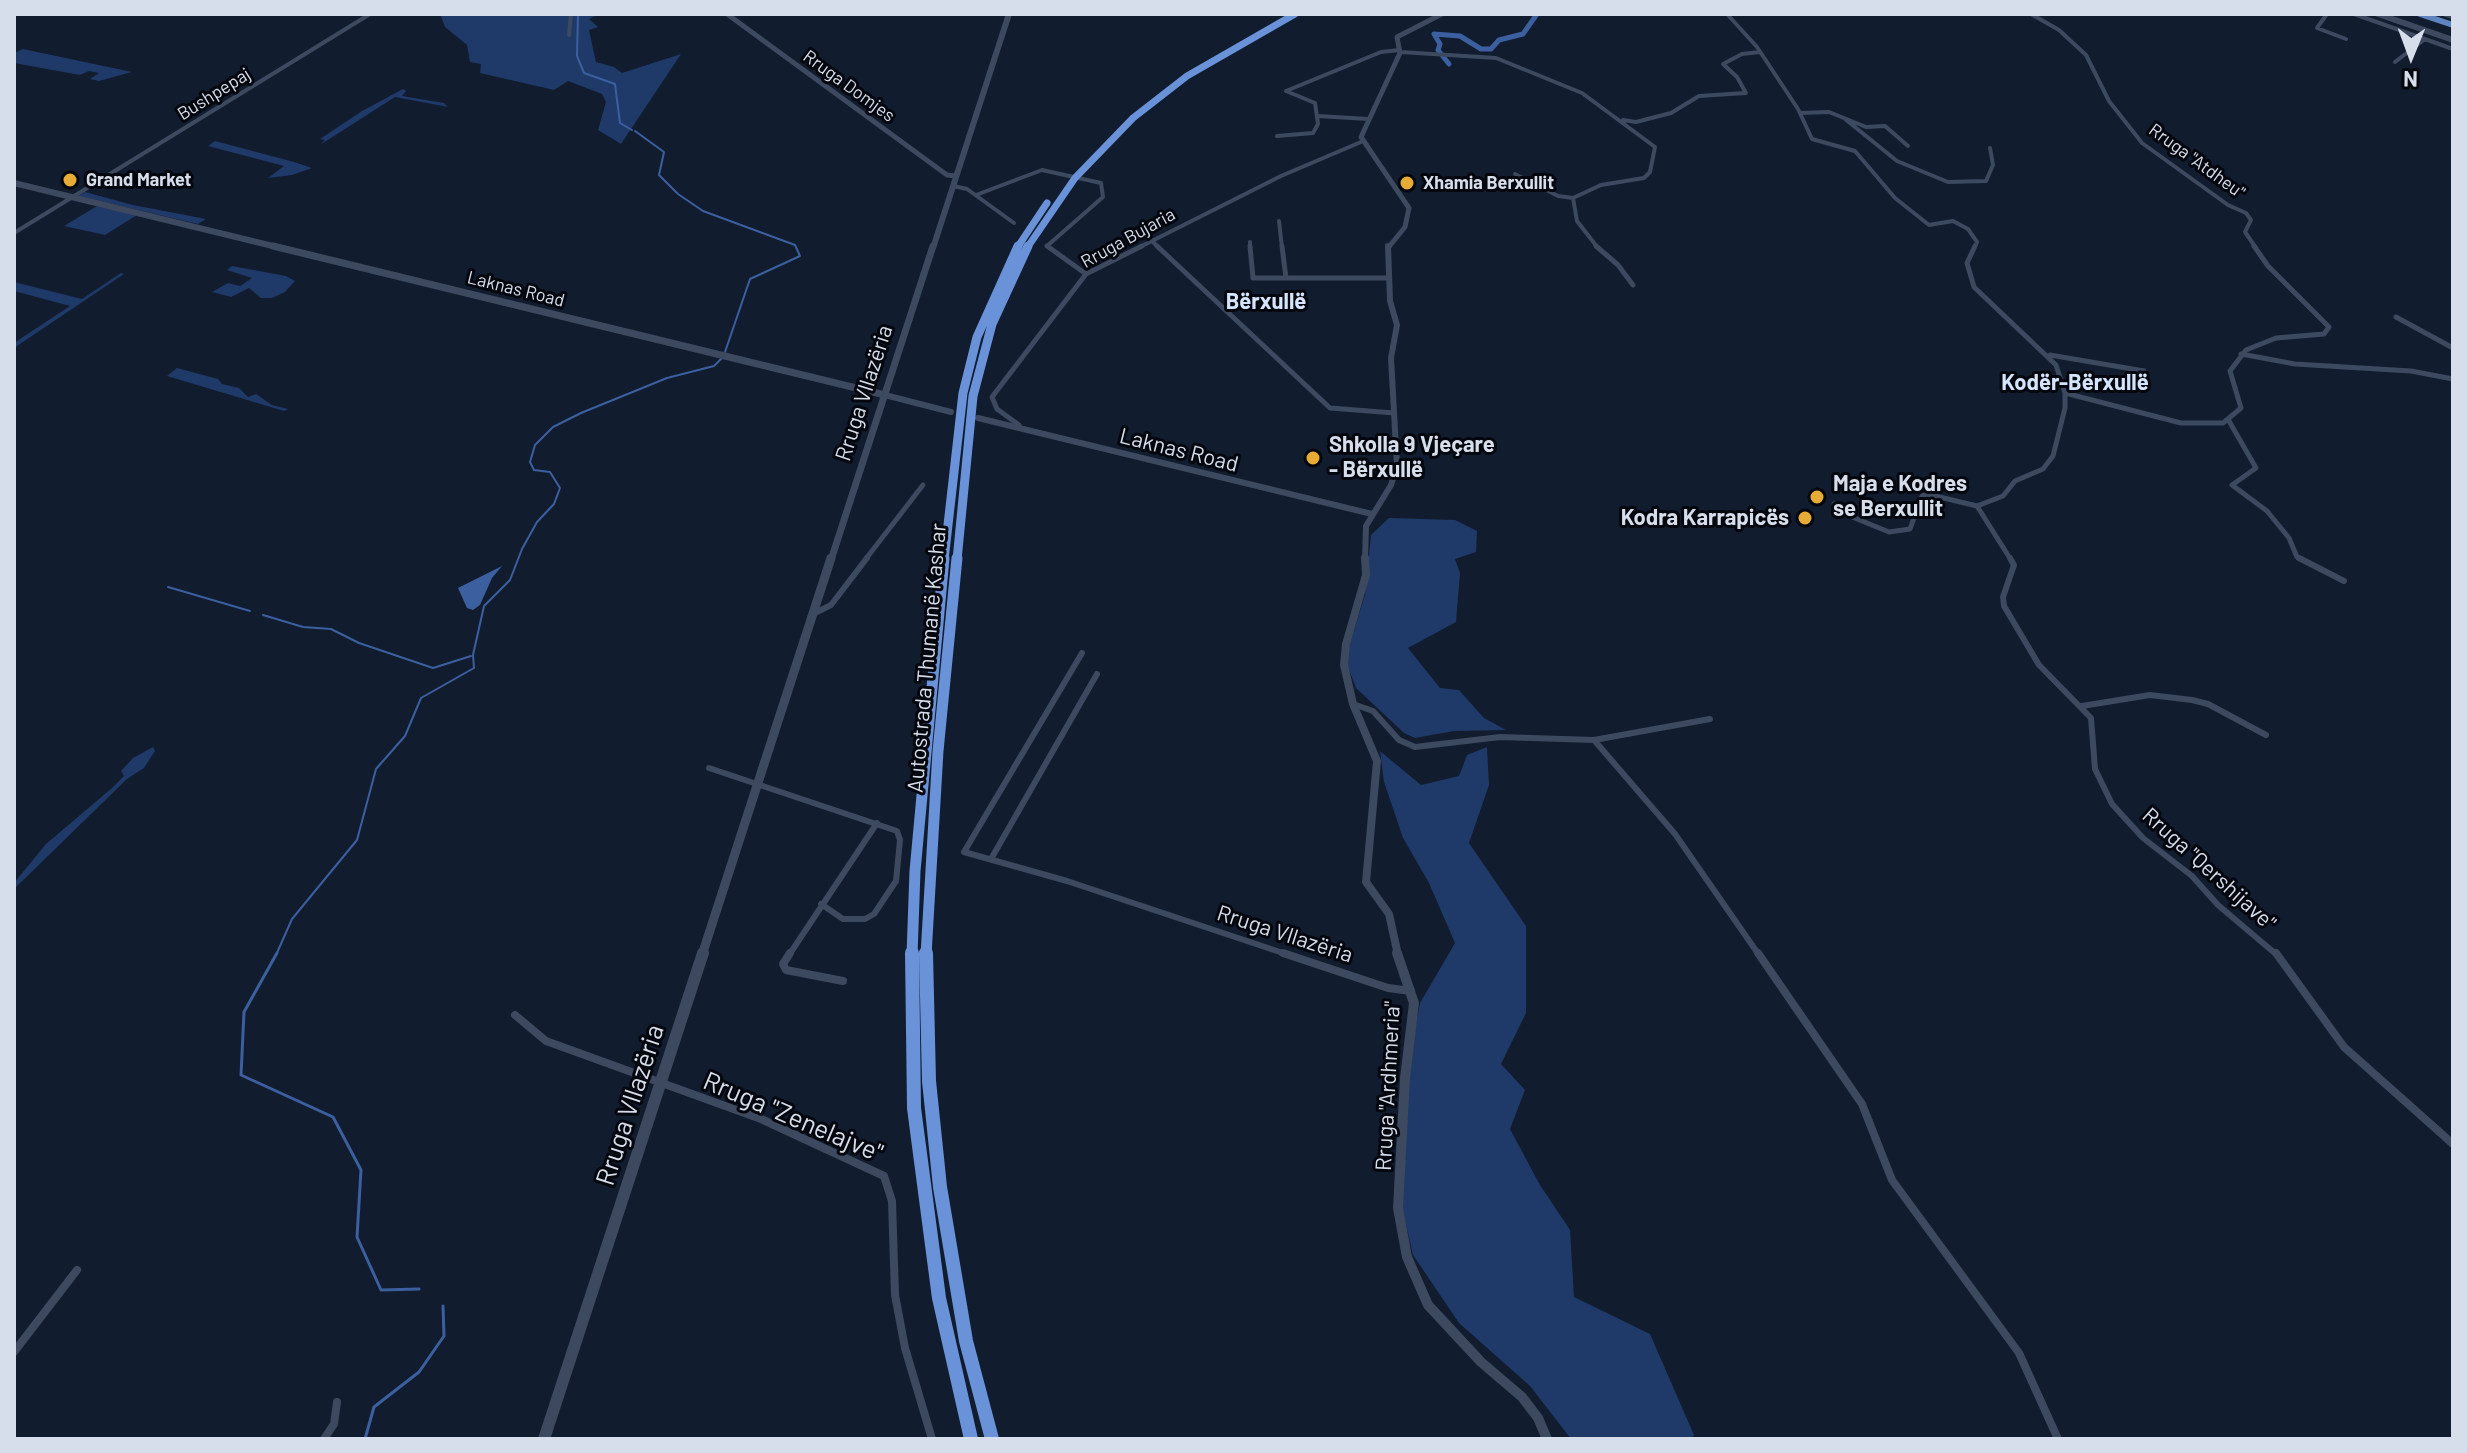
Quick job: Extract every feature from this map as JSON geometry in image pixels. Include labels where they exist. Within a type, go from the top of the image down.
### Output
[{"type":"highway","name":"Autostrada Thumanë Kashar","points":[[971,1439],[948,1349],[926,1213],[914,1108],[910,1009],[924,767],[963,393],[977,337],[998,284],[1034,221],[1067,176],[1113,128],[1180,72],[1285,14]]},
{"type":"highway","name":"Autostrada Thumanë Kashar","points":[[992,1439],[966,1341],[944,1214],[929,1081],[925,1001],[926,933],[938,751],[973,396],[992,324],[1011,277],[1038,229],[1075,178],[1133,118],[1187,76],[1295,14]]},
{"type":"highway","points":[[2420,14],[2453,24]]},
{"type":"highway","points":[[2427,14],[2453,24]]},
{"type":"main road","name":"Rruga Vllazëria","points":[[544,1439],[1009,14]]},
{"type":"main road","points":[[2378,14],[2453,40]]},
{"type":"main road","points":[[2446,14],[2453,16]]},
{"type":"main road","name":"Laknas Road","points":[[14,183],[885,395]]},
{"type":"street","name":"Bushpepaj","points":[[14,233],[370,14]]},
{"type":"street","points":[[569,35],[571,14]]},
{"type":"street","name":"Rruga Domjes","points":[[727,14],[947,175],[956,176]]},
{"type":"street","points":[[1361,142],[1368,119],[1400,51],[1399,34],[1442,14]]},
{"type":"street","points":[[1727,14],[1760,52],[1800,113],[1812,139],[1855,151],[1895,198],[1929,225],[1937,226],[1947,220],[1966,226],[1977,242],[1967,263],[1974,287],[2048,355],[2065,393],[2059,440],[2043,469],[2015,481],[2003,496],[1977,506],[1927,494],[1922,496],[1910,529],[1889,532],[1845,514],[1834,504]]},
{"type":"street","name":"Rruga \"Atdheu\"","points":[[2031,14],[2059,30],[2086,55],[2109,101],[2142,143],[2228,205],[2246,213],[2251,220],[2245,232],[2268,266],[2329,327],[2324,334],[2276,338],[2241,354]]},
{"type":"street","points":[[2327,14],[2317,28],[2346,39]]},
{"type":"street","points":[[2354,14],[2453,49]]},
{"type":"street","points":[[2395,62],[2425,39]]},
{"type":"street","points":[[1277,136],[1313,133],[1318,116],[1313,101],[1286,91],[1381,52],[1400,51],[1432,56],[1472,54],[1499,59],[1514,68],[1574,89],[1655,147],[1650,172],[1644,178],[1601,185],[1573,198],[1558,196],[1515,174]]},
{"type":"street","points":[[1618,119],[1636,122],[1671,113],[1699,96],[1746,93],[1737,77],[1723,64],[1742,54],[1760,52]]},
{"type":"street","points":[[1800,113],[1829,112],[1866,127],[1885,126],[1908,146]]},
{"type":"street","points":[[1318,116],[1368,119]]},
{"type":"street","points":[[1845,119],[1897,161],[1929,177],[1948,182],[1968,184],[1988,180],[1993,165],[1990,148]]},
{"type":"street","name":"Rruga Bujaria","points":[[1018,428],[997,409],[992,397],[1086,274],[1277,178],[1361,142]]},
{"type":"street","name":"Rruga \"Ardhmeria\"","points":[[1361,142],[1409,208],[1405,227],[1388,246],[1389,278],[1397,325],[1391,358],[1397,466],[1391,485],[1372,514],[1363,539],[1364,586],[1344,657],[1353,704],[1373,749],[1378,773],[1366,882],[1389,914],[1414,1011],[1405,1078],[1398,1208],[1407,1257],[1428,1305],[1481,1362],[1522,1397],[1538,1418],[1547,1439]]},
{"type":"street","points":[[976,195],[1029,172],[1058,172],[1101,183],[1103,197],[1047,246],[1086,274]]},
{"type":"street","points":[[953,186],[976,195],[1014,223]]},
{"type":"street","points":[[1573,198],[1577,221],[1589,240],[1618,265],[1633,285]]},
{"type":"street","points":[[1279,221],[1286,278]]},
{"type":"street","points":[[1151,240],[1330,408],[1394,413]]},
{"type":"street","points":[[1250,242],[1253,278],[1389,278]]},
{"type":"street","points":[[2396,317],[2453,348]]},
{"type":"street","points":[[2065,393],[2181,423],[2205,425],[2229,421],[2241,408],[2230,371],[2241,354],[2295,364],[2411,371],[2453,379]]},
{"type":"street","points":[[2048,355],[2144,371]]},
{"type":"street","name":"Laknas Road","points":[[885,395],[951,412]]},
{"type":"street","name":"Laknas Road","points":[[978,418],[1372,514]]},
{"type":"street","points":[[2229,421],[2256,468],[2232,485],[2267,511],[2289,538],[2297,557],[2344,581]]},
{"type":"street","points":[[813,614],[831,605],[923,485]]},
{"type":"street","name":"Rruga \"Qershijave\"","points":[[1977,506],[2014,565],[2003,597],[2004,606],[2039,665],[2082,706],[2095,734],[2095,769],[2112,804],[2143,838],[2192,876],[2218,905],[2275,952],[2344,1047],[2453,1144]]},
{"type":"street","name":"Rruga Vllazëria","points":[[1082,653],[964,852],[1388,988],[1411,991]]},
{"type":"street","points":[[991,859],[1097,674]]},
{"type":"street","points":[[2082,706],[2150,695],[2192,700],[2208,704],[2266,735]]},
{"type":"street","points":[[1353,704],[1373,711],[1399,740],[1415,747],[1500,737],[1594,740],[1710,719]]},
{"type":"street","points":[[1594,740],[1675,834],[1850,1085],[1862,1104],[1892,1180],[2019,1353],[2058,1439]]},
{"type":"street","points":[[709,768],[897,831],[900,840],[896,881],[878,908],[865,919],[843,919],[821,904]]},
{"type":"street","points":[[843,981],[782,969],[821,904],[877,823]]},
{"type":"street","points":[[515,1015],[546,1041],[661,1082]]},
{"type":"street","name":"Rruga \"Zenelajve\"","points":[[661,1082],[761,1119],[884,1176],[892,1201],[895,1295],[905,1348],[932,1439]]},
{"type":"street","points":[[14,1352],[77,1270]]},
{"type":"street","points":[[324,1439],[334,1424],[337,1402]]},
{"type":"shaded area","points":[[440,14],[599,14],[589,19],[598,27],[589,30],[596,62],[614,67],[622,73],[681,54],[621,144],[598,130],[606,102],[602,94],[568,81],[554,90],[480,73],[481,64],[470,62],[467,45],[445,27]]},
{"type":"shaded area","points":[[23,49],[132,72],[99,81],[90,79],[99,73],[89,71],[80,75],[14,63],[14,53]]},
{"type":"shaded area","points":[[403,89],[406,91],[402,96],[444,103],[448,107],[395,97],[320,145],[325,140],[320,139]]},
{"type":"shaded area","points":[[215,141],[312,168],[268,178],[284,166],[208,146]]},
{"type":"shaded area","points":[[85,192],[206,219],[198,224],[78,196]]},
{"type":"shaded area","points":[[97,206],[137,215],[105,235],[64,226]]},
{"type":"shaded area","points":[[232,266],[286,276],[295,281],[285,292],[272,298],[261,298],[249,288],[231,297],[212,292],[228,283],[240,286],[252,278],[227,270]]},
{"type":"shaded area","points":[[124,274],[14,348],[14,343],[70,306],[14,291],[14,282],[82,299]]},
{"type":"shaded area","points":[[177,368],[218,379],[222,384],[239,388],[248,397],[256,394],[272,405],[288,409],[284,411],[167,376]]},
{"type":"shaded area","points":[[1389,518],[1455,520],[1477,531],[1476,552],[1455,559],[1460,573],[1456,622],[1408,648],[1440,688],[1459,690],[1484,718],[1506,730],[1454,731],[1415,738],[1404,733],[1356,688],[1345,659],[1365,595],[1371,535]]},
{"type":"shaded area","points":[[502,566],[492,578],[480,605],[473,610],[467,608],[458,588]]},
{"type":"shaded area","points":[[153,747],[155,751],[144,768],[127,779],[14,889],[14,883],[46,844],[112,788],[124,776],[121,771],[133,758]]},
{"type":"shaded area","points":[[1487,747],[1489,785],[1469,843],[1526,926],[1526,1013],[1501,1064],[1525,1090],[1510,1129],[1540,1185],[1570,1230],[1574,1297],[1650,1334],[1694,1435],[1691,1439],[1571,1439],[1530,1386],[1459,1323],[1413,1255],[1402,1207],[1405,1079],[1420,1003],[1455,943],[1429,883],[1403,838],[1384,782],[1380,751],[1421,785],[1459,776],[1467,755]]},
{"type":"waterway","points":[[578,14],[577,56],[584,73],[615,84],[620,123],[632,130]]},
{"type":"waterway","points":[[1449,64],[1438,50],[1440,44],[1434,34],[1460,36],[1481,49],[1491,49],[1499,40],[1523,34],[1537,14]]},
{"type":"waterway","points":[[635,131],[664,152],[659,175],[678,194],[703,211],[795,245],[800,256],[750,279],[725,352]]},
{"type":"waterway","points":[[276,954],[292,919],[357,840],[376,769],[405,736],[421,698],[474,668],[473,655],[484,606],[510,580],[522,549],[537,522],[554,504],[560,488],[550,472],[534,470],[530,462],[535,445],[553,427],[581,413],[667,378],[714,366],[722,358]]},
{"type":"waterway","points":[[168,587],[250,611]]},
{"type":"waterway","points":[[263,615],[303,627],[331,629],[359,643],[433,668],[471,656]]},
{"type":"waterway","points":[[276,954],[244,1012],[241,1075],[333,1117],[361,1170],[357,1237],[381,1290],[419,1289]]},
{"type":"waterway","points":[[365,1439],[374,1407],[419,1372],[444,1336],[443,1306]]},
{"type":"place","name":"Grand Market","points":[[70,180]]},
{"type":"place","name":"Xhamia Berxullit","points":[[1407,183]]},
{"type":"place","name":"Shkolla 9 Vjeçare - Bërxullë","points":[[1313,458]]},
{"type":"place","name":"Maja e Kodres se Berxullit","points":[[1817,497]]},
{"type":"place","name":"Kodra Karrapicës","points":[[1805,518]]},
{"type":"district","name":"Bërxullë","points":[[1266,302]]},
{"type":"district","name":"Kodër-Bërxullë","points":[[2075,383]]}]
